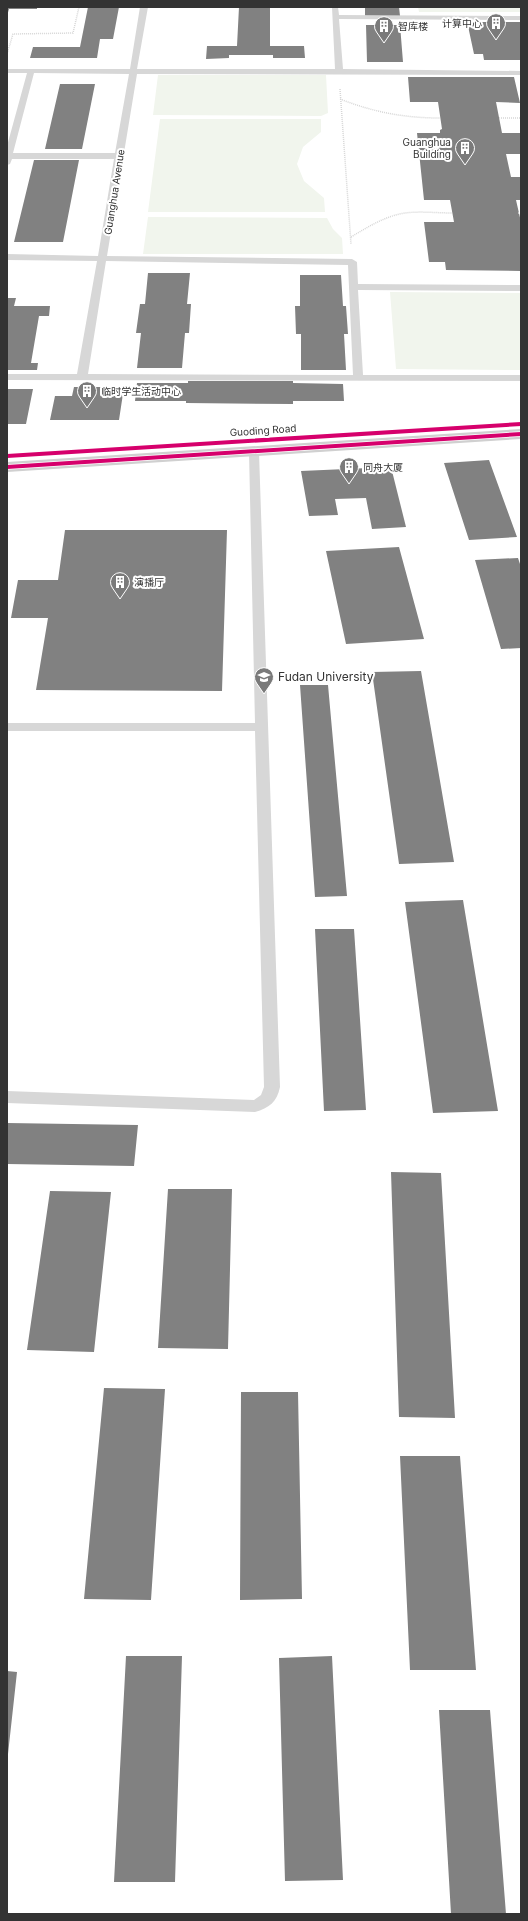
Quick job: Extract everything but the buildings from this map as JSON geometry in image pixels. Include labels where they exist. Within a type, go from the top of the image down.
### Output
[{"type":"street","name":"Guoding Road","points":[[7,456],[521,424]]},
{"type":"street","name":"Guoding Road","points":[[7,467],[521,434]]},
{"type":"lane","name":"Guanghua Avenue","points":[[82,377],[144,7]]},
{"type":"lane","points":[[335,7],[339,71]]},
{"type":"lane","points":[[335,17],[521,18]]},
{"type":"lane","points":[[7,71],[339,71],[521,73]]},
{"type":"lane","points":[[31,71],[8,158],[120,156]]},
{"type":"lane","points":[[7,257],[352,262],[358,377]]},
{"type":"lane","points":[[354,287],[521,288]]},
{"type":"lane","points":[[7,377],[521,378]]},
{"type":"lane","points":[[7,1097],[255,1106],[266,1102],[271,1094],[263,727],[254,452]]},
{"type":"lane","points":[[7,727],[263,727]]},
{"type":"path","points":[[7,54],[13,34],[73,33],[79,7]]},
{"type":"path","points":[[339,71],[352,262]]},
{"type":"path","points":[[340,99],[364,109],[387,115],[409,118],[440,118]]},
{"type":"path","points":[[499,118],[521,118]]},
{"type":"path","points":[[351,237],[375,224],[397,215],[406,213],[452,213]]},
{"type":"shaded area","points":[[418,7],[521,7],[521,12],[419,12]]},
{"type":"shaded area","points":[[158,75],[326,75],[328,113],[321,116],[153,115]]},
{"type":"shaded area","points":[[160,119],[321,119],[321,132],[303,147],[297,164],[304,181],[324,198],[325,212],[148,212]]},
{"type":"shaded area","points":[[148,217],[327,218],[333,229],[342,238],[343,254],[143,254]]},
{"type":"shaded area","points":[[390,292],[521,293],[521,370],[396,369]]},
{"type":"cycle path","points":[[7,456],[521,424]]},
{"type":"cycle path","points":[[7,467],[521,434]]},
{"type":"place","name":"计算中心","points":[[496,40]]},
{"type":"place","name":"智库楼","points":[[384,43]]},
{"type":"place","name":"Guanghua Building","points":[[465,165]]},
{"type":"place","name":"临时学生活动中心","points":[[87,408]]},
{"type":"place","name":"同舟大厦","points":[[349,484]]},
{"type":"place","name":"演播厅","points":[[120,599]]},
{"type":"place","name":"Fudan University","points":[[264,694]]}]
